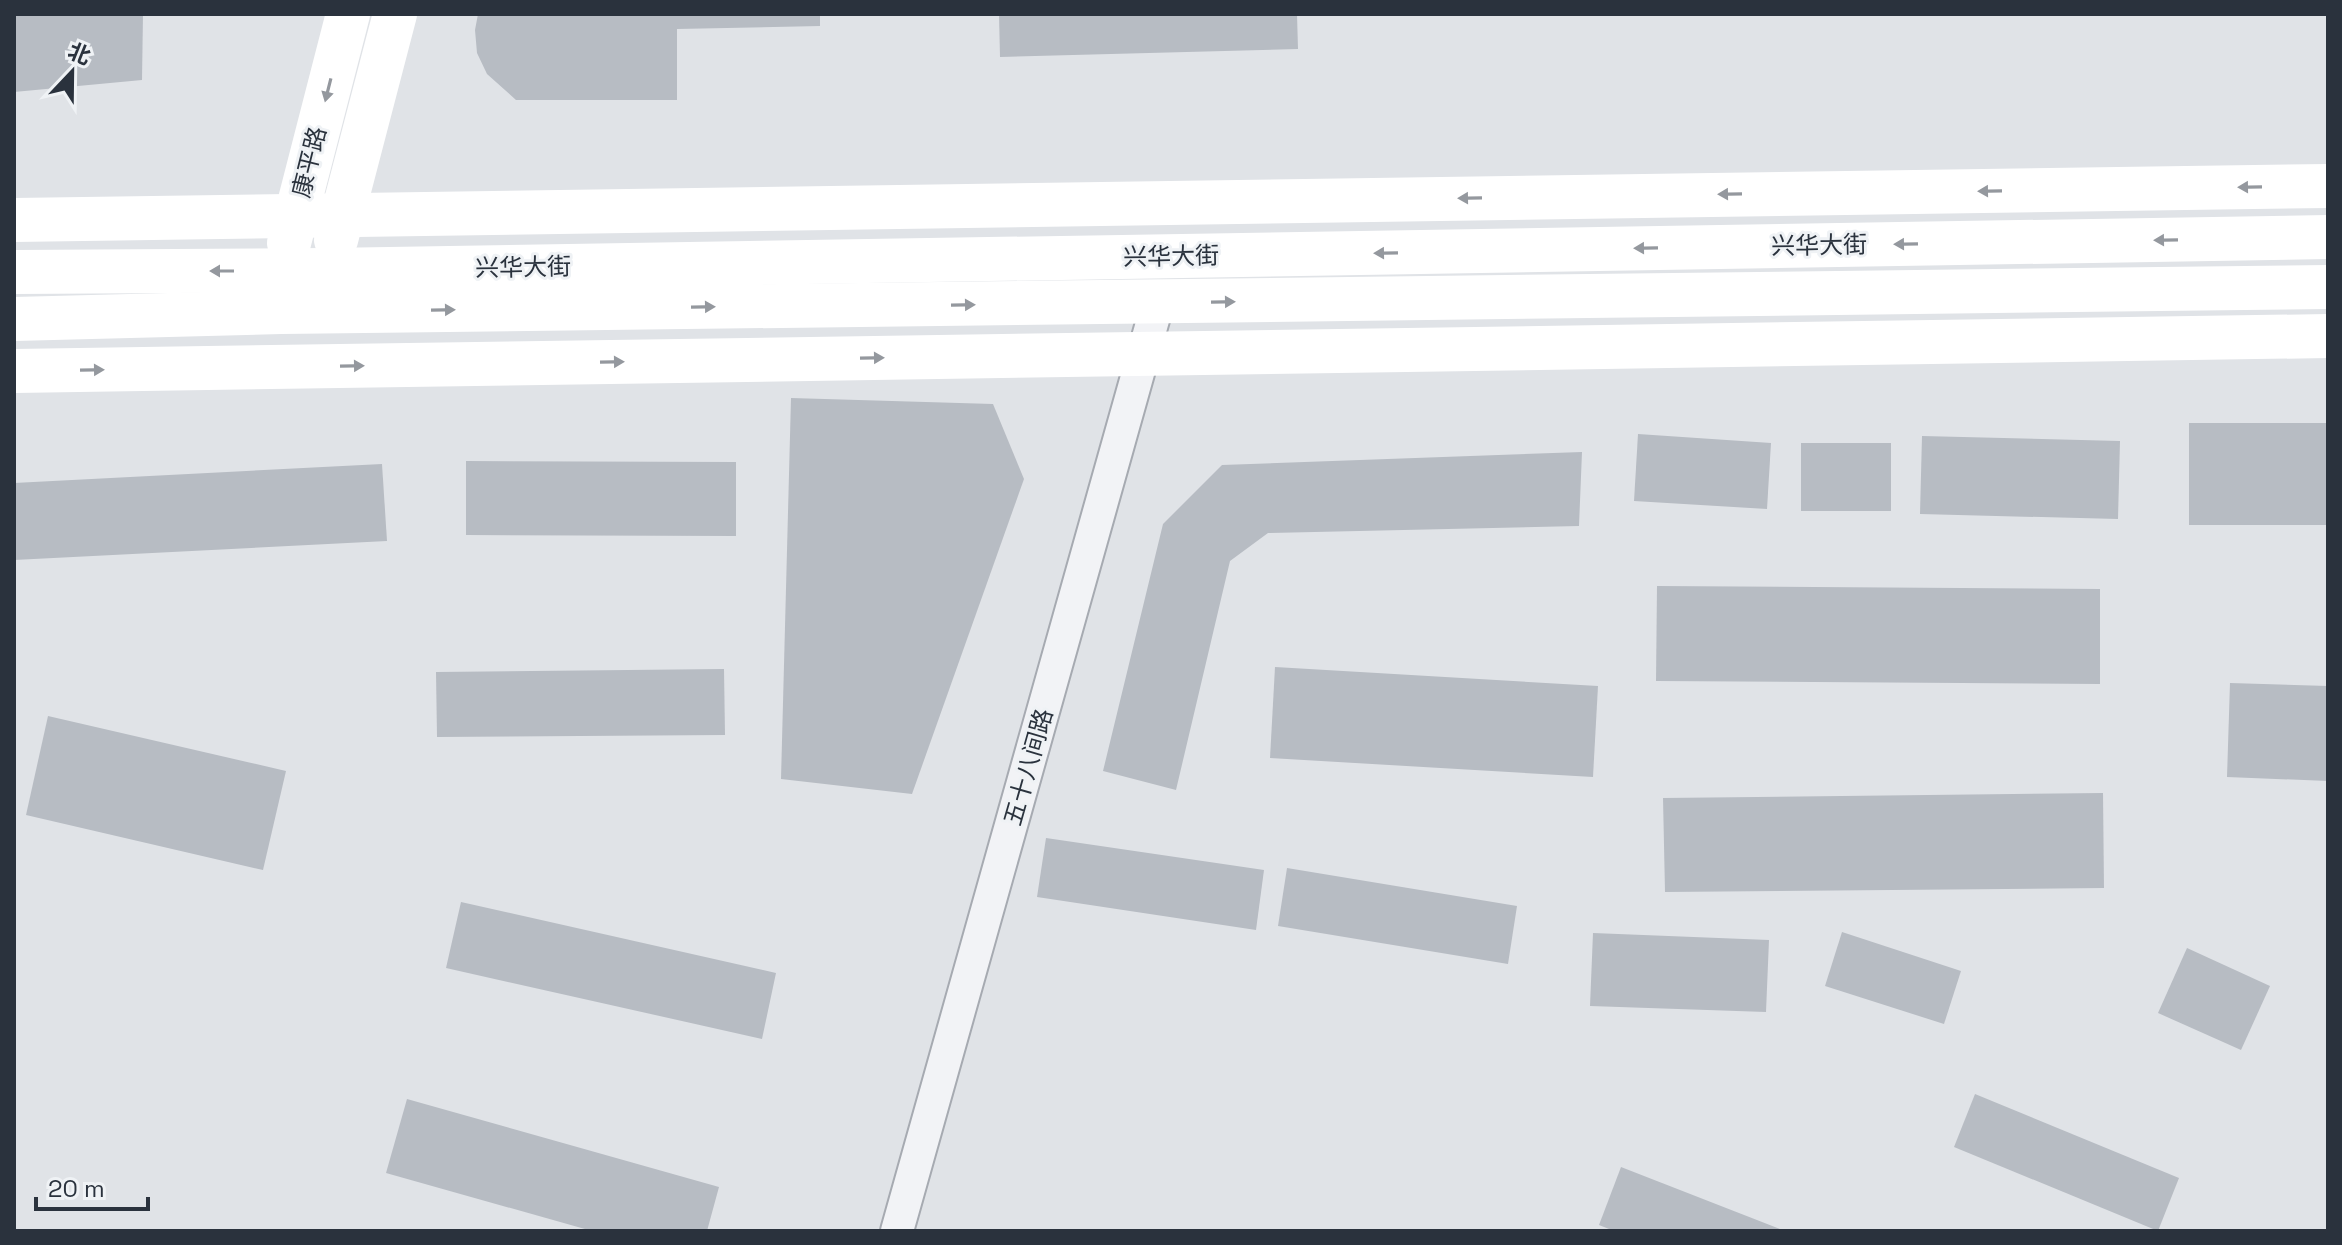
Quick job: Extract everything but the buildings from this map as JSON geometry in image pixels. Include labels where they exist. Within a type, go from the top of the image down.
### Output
[{"type":"street","name":"康平路","points":[[281,291],[296,216],[348,14]]},
{"type":"street","name":"康平路","points":[[328,291],[343,215],[395,14]]},
{"type":"street","points":[[14,220],[2328,186]]},
{"type":"street","name":"兴华大街","points":[[328,291],[2328,237]]},
{"type":"street","name":"兴华大街","points":[[14,272],[281,291],[1158,302],[2328,287]]},
{"type":"street","name":"兴华大街","points":[[14,319],[281,291]]},
{"type":"street","name":"五十八间路","points":[[897,1231],[1158,302]]},
{"type":"street","points":[[14,371],[2328,336]]}]
